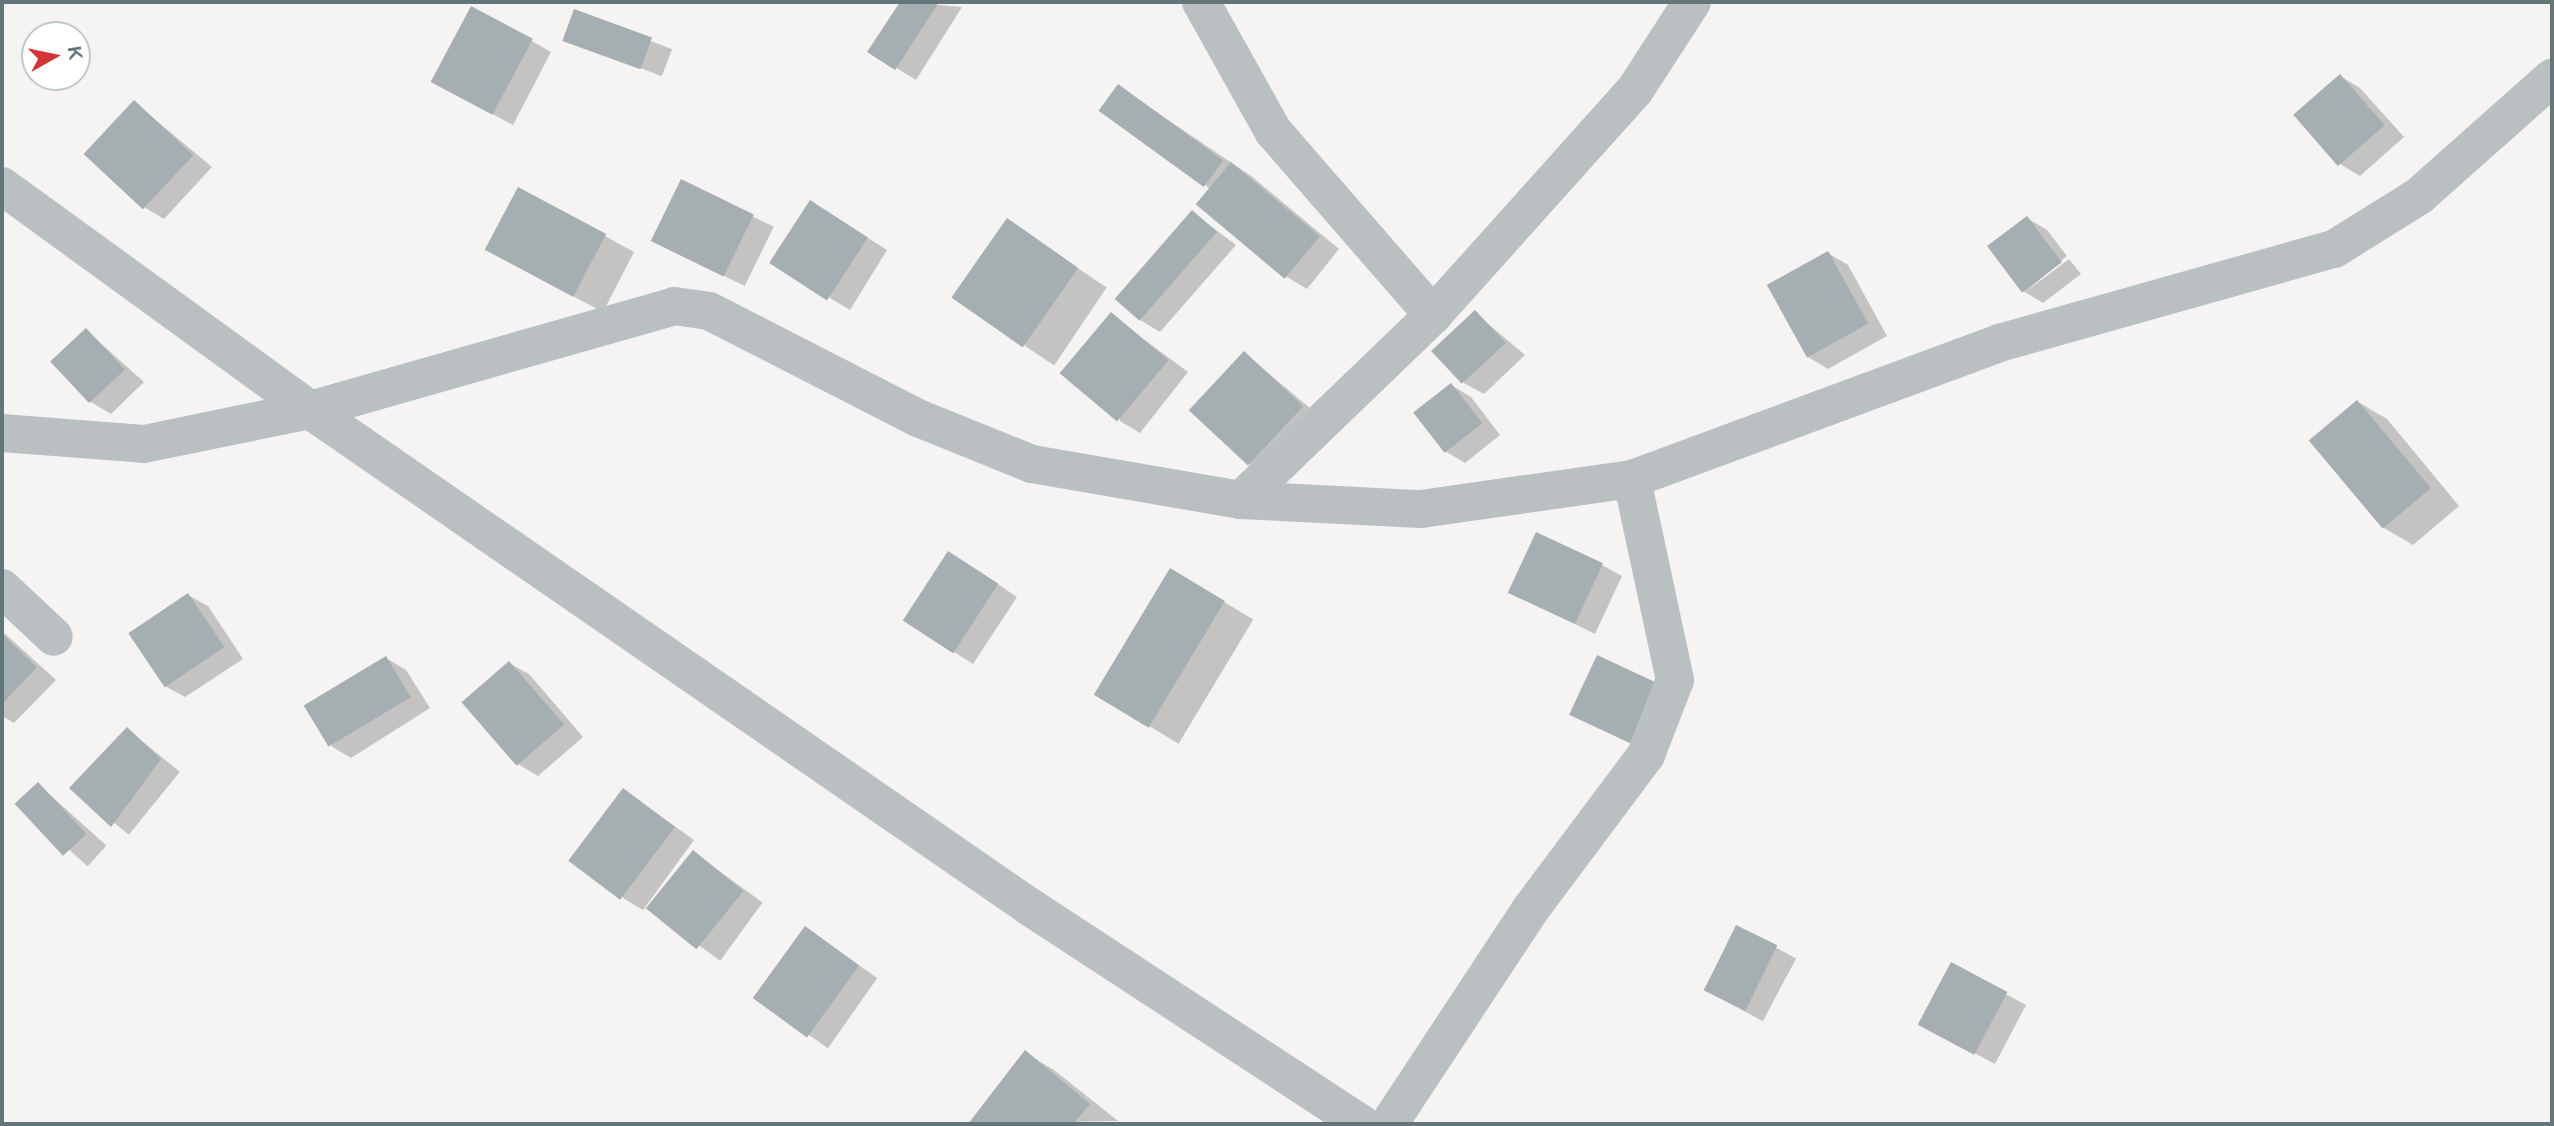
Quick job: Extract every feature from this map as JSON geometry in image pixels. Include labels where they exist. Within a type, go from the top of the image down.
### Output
[{"type":"street","points":[[1201,2],[1273,131],[1433,315]]},
{"type":"street","points":[[1241,500],[1433,315],[1635,90],[1692,2]]},
{"type":"street","points":[[2,433],[144,444],[310,410],[674,306],[709,312],[918,418],[1032,464],[1241,500],[1421,509],[1632,479],[2000,343],[2334,249],[2419,196],[2552,78]]},
{"type":"street","points":[[2,186],[310,410],[1030,907],[1362,1124]]},
{"type":"street","points":[[1390,1124],[1530,909],[1646,755],[1675,680],[1632,479]]},
{"type":"street","points":[[2,588],[54,637]]},
{"type":"building","points":[[900,2],[939,2],[895,70],[867,52]]},
{"type":"building","points":[[471,6],[533,39],[492,115],[431,82]]},
{"type":"building","points":[[574,9],[652,37],[640,69],[562,41]]},
{"type":"building","points":[[2340,74],[2385,125],[2338,166],[2293,115]]},
{"type":"building","points":[[1118,84],[1223,160],[1204,187],[1099,111]]},
{"type":"building","points":[[134,100],[193,155],[143,209],[84,154]]},
{"type":"building","points":[[1231,162],[1320,237],[1285,279],[1196,204]]},
{"type":"building","points":[[681,179],[754,215],[724,277],[651,241]]},
{"type":"building","points":[[518,187],[606,234],[573,297],[485,250]]},
{"type":"building","points":[[810,200],[868,238],[827,300],[769,263]]},
{"type":"building","points":[[1192,210],[1217,232],[1139,321],[1115,299]]},
{"type":"building","points":[[2027,216],[2062,262],[2022,292],[1987,246]]},
{"type":"building","points":[[1007,218],[1078,268],[1023,347],[951,297]]},
{"type":"building","points":[[1828,251],[1868,324],[1807,358],[1767,285]]},
{"type":"building","points":[[1475,310],[1506,343],[1462,384],[1431,351]]},
{"type":"building","points":[[1111,312],[1168,360],[1117,421],[1060,373]]},
{"type":"building","points":[[86,328],[125,370],[89,403],[50,361]]},
{"type":"building","points":[[1244,351],[1303,406],[1248,465],[1189,410]]},
{"type":"building","points":[[1451,383],[1482,423],[1445,453],[1413,413]]},
{"type":"building","points":[[2357,400],[2431,488],[2383,529],[2309,440]]},
{"type":"building","points":[[1536,532],[1603,563],[1575,624],[1508,593]]},
{"type":"building","points":[[948,551],[998,584],[953,653],[903,621]]},
{"type":"building","points":[[1170,568],[1225,601],[1149,728],[1094,695]]},
{"type":"building","points":[[188,593],[224,647],[165,687],[128,633]]},
{"type":"building","points":[[2,634],[37,667],[2,704]]},
{"type":"building","points":[[1597,655],[1667,688],[1639,747],[1569,715]]},
{"type":"building","points":[[386,656],[411,697],[328,747],[304,705]]},
{"type":"building","points":[[509,661],[564,724],[517,766],[461,702]]},
{"type":"building","points":[[127,727],[161,759],[111,827],[69,788]]},
{"type":"building","points":[[38,782],[86,834],[63,856],[15,804]]},
{"type":"building","points":[[623,788],[675,827],[620,900],[568,861]]},
{"type":"building","points":[[693,850],[744,891],[696,949],[646,908]]},
{"type":"building","points":[[1736,925],[1777,945],[1745,1011],[1704,991]]},
{"type":"building","points":[[805,926],[859,965],[807,1037],[753,998]]},
{"type":"building","points":[[1951,962],[2008,992],[1974,1055],[1918,1025]]},
{"type":"building","points":[[1025,1050],[1090,1104],[1073,1124],[968,1124]]}]
